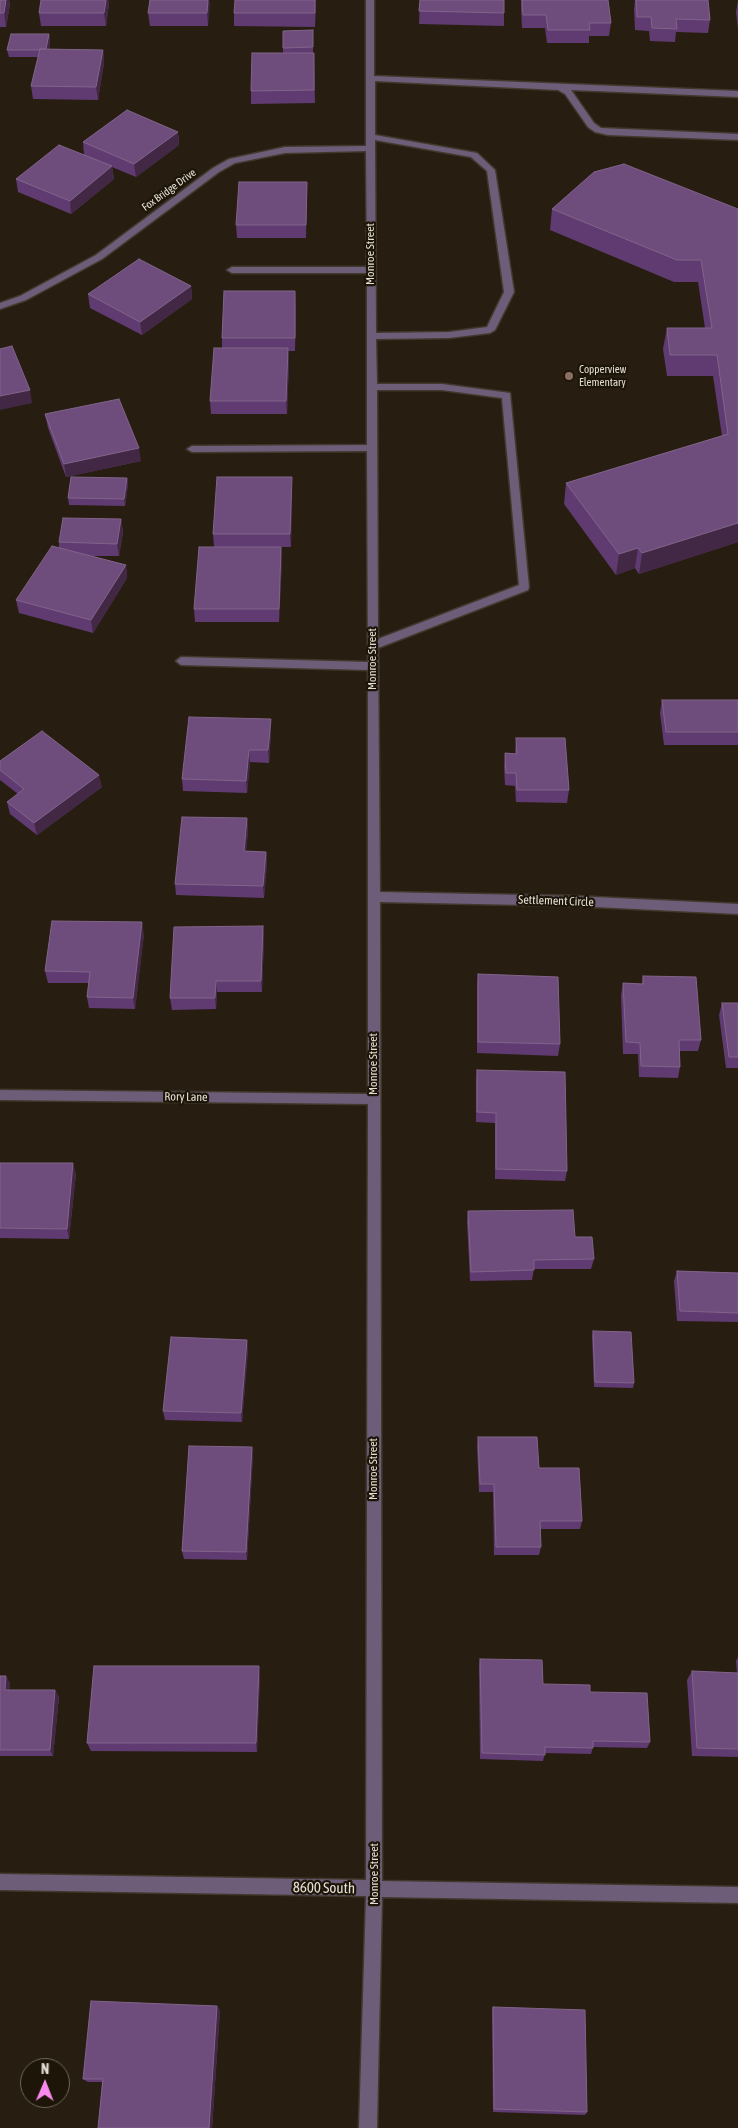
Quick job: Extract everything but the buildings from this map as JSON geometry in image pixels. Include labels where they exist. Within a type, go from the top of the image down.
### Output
[{"type":"street","name":"Monroe Street","points":[[368,2128],[374,1889],[374,897],[370,387],[370,0]]},
{"type":"street","points":[[370,78],[561,88],[738,94]]},
{"type":"street","points":[[561,88],[568,92],[591,125],[598,130],[738,137]]},
{"type":"street","name":"Fox Bridge Drive","points":[[0,306],[23,298],[99,257],[216,170],[232,161],[285,150],[370,142],[474,155],[492,170],[508,292],[490,330],[449,335],[371,336]]},
{"type":"street","points":[[232,270],[370,270]]},
{"type":"street","points":[[370,387],[442,387],[507,395],[524,588],[372,646]]},
{"type":"street","points":[[192,449],[371,448]]},
{"type":"street","points":[[181,660],[372,666]]},
{"type":"street","name":"Settlement Circle","points":[[374,897],[574,901],[738,910]]},
{"type":"street","name":"Rory Lane","points":[[0,1095],[373,1099]]},
{"type":"street","name":"8600 South","points":[[0,1882],[738,1895]]},
{"type":"place","name":"Copperview Elementary","points":[[569,376]]}]
